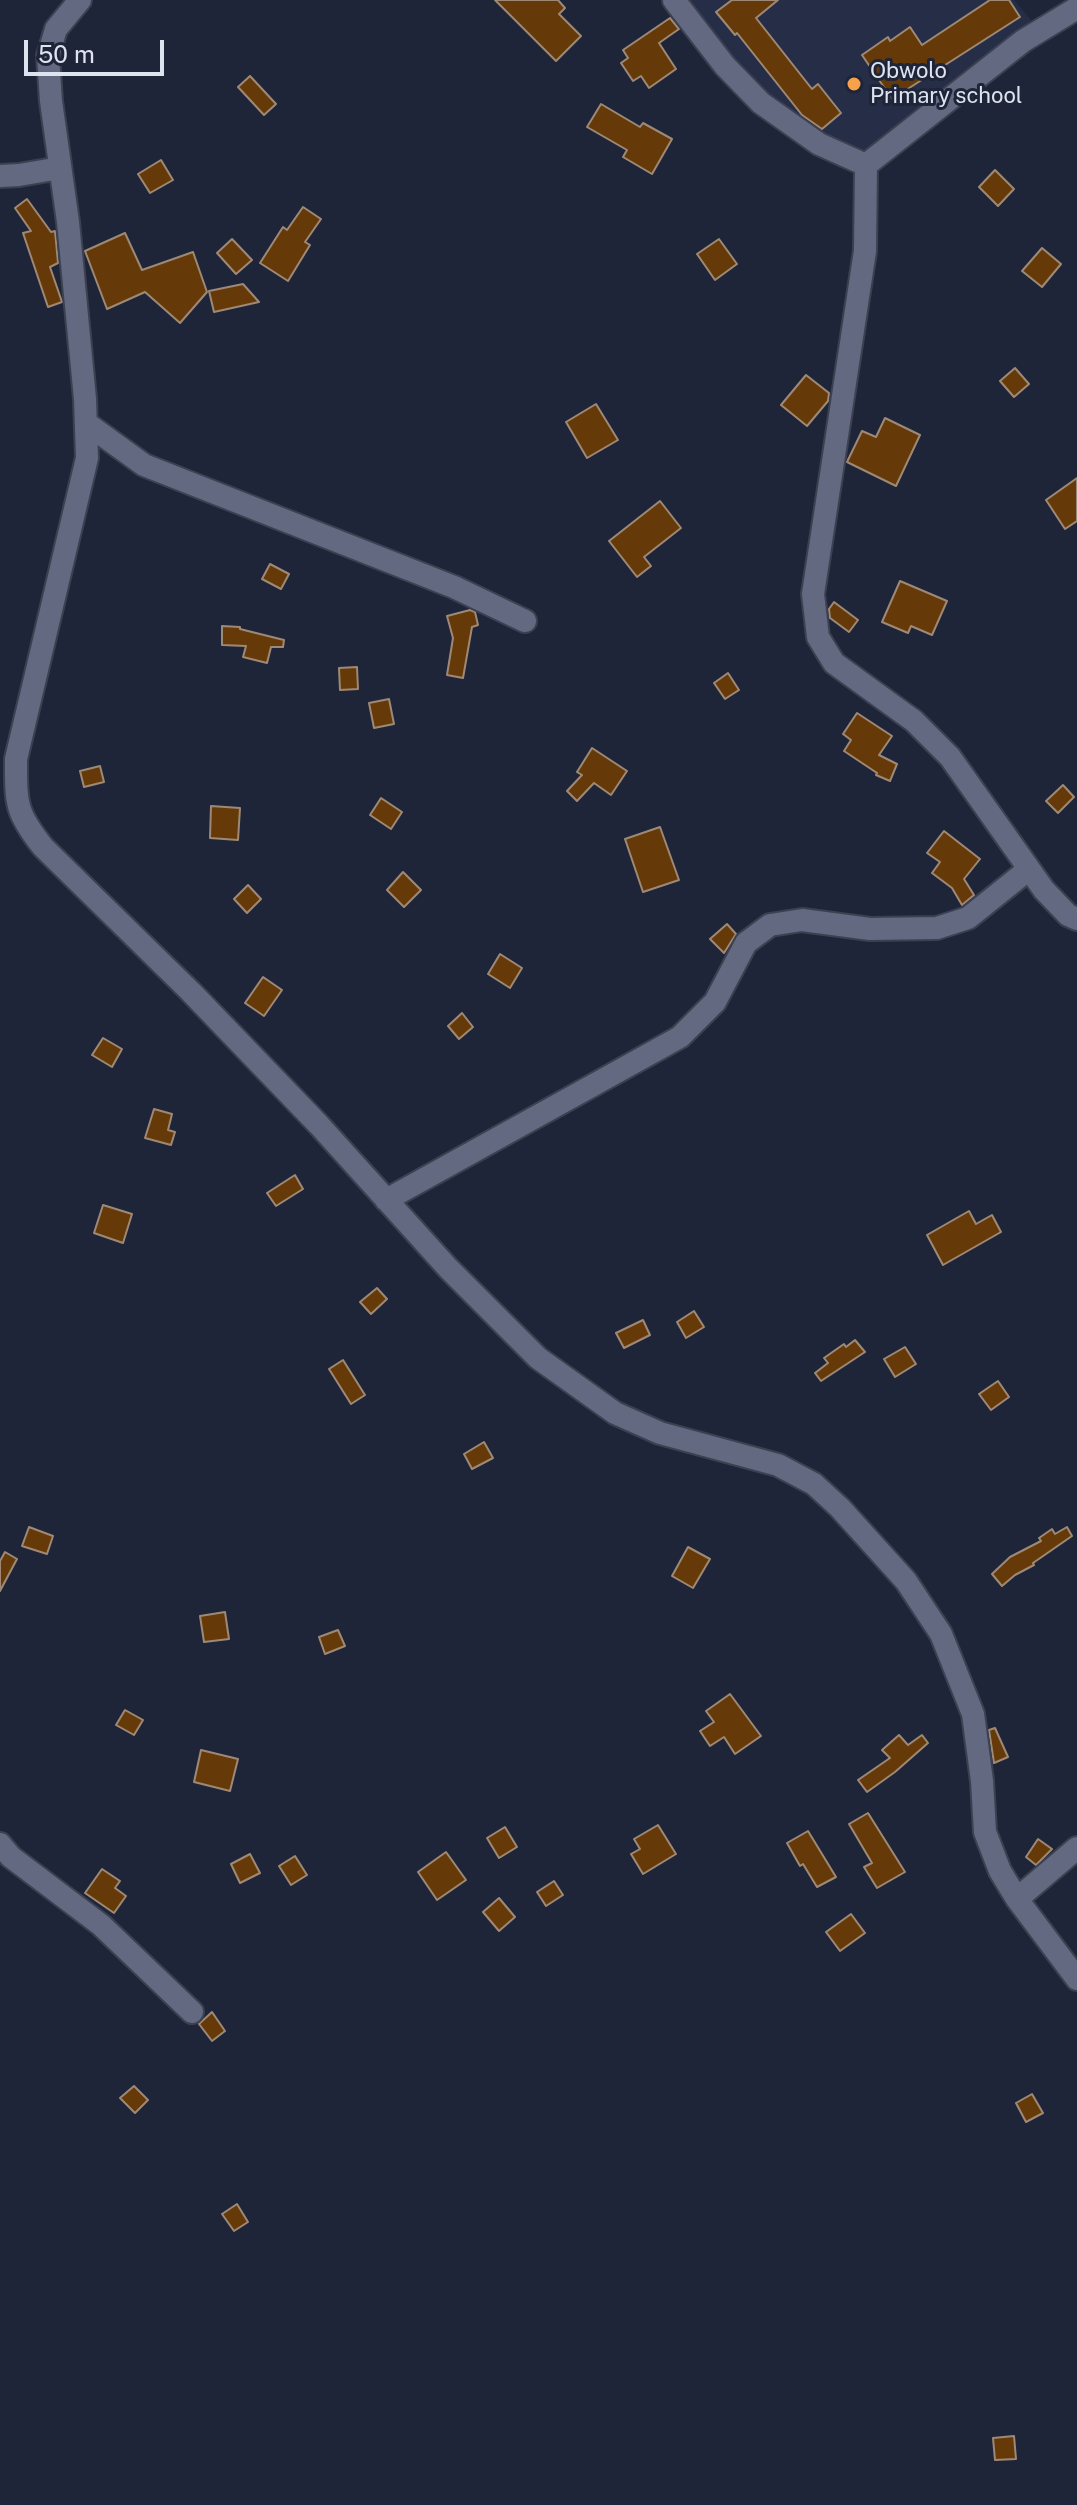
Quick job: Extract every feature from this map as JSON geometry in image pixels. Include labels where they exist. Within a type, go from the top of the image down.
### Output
[{"type":"street","points":[[80,0],[56,29],[48,56],[51,101],[68,222],[87,458],[8,761],[16,803],[24,823],[43,847],[191,992],[319,1125],[448,1268],[538,1358],[615,1413],[660,1433],[778,1465],[814,1484],[840,1508],[906,1581],[941,1634],[973,1714],[985,1832],[1000,1871],[1017,1899],[1077,1979]]},
{"type":"street","points":[[674,0],[725,66],[761,103],[819,144],[866,165]]},
{"type":"street","points":[[866,165],[1023,41],[1077,8]]},
{"type":"street","points":[[866,165],[865,251],[813,594],[818,637],[834,663],[914,721],[950,757],[1044,890],[1068,915],[1077,919]]},
{"type":"street","points":[[0,176],[60,168]]},
{"type":"street","points":[[86,423],[144,465],[454,587],[525,621]]},
{"type":"street","points":[[386,1200],[680,1037],[715,1002],[746,943],[770,925],[802,920],[870,929],[937,928],[968,918],[1029,869]]},
{"type":"street","points":[[0,1844],[11,1857],[101,1925],[192,2012]]},
{"type":"street","points":[[1017,1899],[1077,1848]]},
{"type":"shaded area","name":"Obwolo Primary school","points":[[681,0],[1014,0],[1031,20],[1017,36],[864,157],[829,143],[771,103]]},
{"type":"building","points":[[495,0],[558,0],[565,8],[559,14],[581,36],[556,61]]},
{"type":"building","points":[[732,0],[778,0],[756,18],[812,89],[818,84],[841,113],[822,129],[802,115],[737,33],[735,35],[716,12]]},
{"type":"building","points":[[990,0],[1009,0],[1020,17],[892,99],[862,55],[888,37],[890,41],[910,27],[922,45]]},
{"type":"building","points":[[670,18],[679,29],[659,43],[676,69],[649,88],[641,76],[633,81],[621,63],[628,58],[623,50]]},
{"type":"building","points":[[250,76],[276,104],[264,115],[238,87]]},
{"type":"building","points":[[601,104],[640,127],[643,123],[672,139],[652,174],[623,157],[627,150],[587,127]]},
{"type":"building","points":[[161,160],[173,180],[150,193],[138,174]]},
{"type":"building","points":[[995,170],[1014,189],[998,206],[979,187]]},
{"type":"building","points":[[27,199],[51,232],[55,231],[58,263],[50,267],[62,302],[48,307],[23,233],[31,231],[15,208]]},
{"type":"building","points":[[303,207],[321,219],[305,242],[310,245],[288,281],[260,263],[283,227],[287,230]]},
{"type":"building","points":[[125,233],[142,270],[193,252],[207,292],[180,323],[145,292],[107,309],[85,251]]},
{"type":"building","points":[[232,239],[252,260],[236,274],[217,253]]},
{"type":"building","points":[[719,239],[737,264],[715,280],[697,254]]},
{"type":"building","points":[[1042,248],[1061,264],[1042,287],[1022,271]]},
{"type":"building","points":[[243,284],[259,302],[214,312],[209,291]]},
{"type":"building","points":[[1015,368],[1029,384],[1014,397],[1000,381]]},
{"type":"building","points":[[806,375],[829,393],[828,401],[807,426],[781,405]]},
{"type":"building","points":[[596,404],[618,440],[587,458],[566,422]]},
{"type":"building","points":[[885,418],[920,435],[896,486],[847,462],[862,431],[876,437]]},
{"type":"building","points":[[1077,478],[1077,521],[1065,529],[1046,500]]},
{"type":"building","points":[[660,501],[681,528],[644,557],[651,566],[637,577],[609,541]]},
{"type":"building","points":[[270,564],[289,574],[281,589],[262,579]]},
{"type":"building","points":[[900,581],[947,601],[932,635],[911,626],[908,633],[882,622]]},
{"type":"building","points":[[834,602],[858,620],[849,632],[830,618],[829,609]]},
{"type":"building","points":[[470,610],[475,612],[478,625],[472,627],[463,678],[447,675],[453,638],[447,616]]},
{"type":"building","points":[[222,626],[240,627],[284,640],[283,647],[271,647],[267,663],[243,657],[246,646],[222,645]]},
{"type":"building","points":[[357,667],[358,689],[340,690],[339,668]]},
{"type":"building","points":[[728,673],[739,690],[725,699],[714,683]]},
{"type":"building","points":[[389,699],[394,724],[374,728],[369,703]]},
{"type":"building","points":[[857,713],[892,736],[879,755],[897,764],[890,781],[876,775],[844,751],[851,740],[843,734]]},
{"type":"building","points":[[592,748],[627,771],[611,795],[594,783],[577,801],[567,791],[582,775],[577,772]]},
{"type":"building","points":[[100,766],[104,782],[84,787],[80,771]]},
{"type":"building","points":[[1063,785],[1074,797],[1058,813],[1046,801]]},
{"type":"building","points":[[381,798],[402,812],[391,829],[370,815]]},
{"type":"building","points":[[211,806],[240,808],[238,840],[210,838]]},
{"type":"building","points":[[660,827],[679,880],[643,892],[625,839]]},
{"type":"building","points":[[944,831],[980,859],[964,879],[974,895],[962,905],[952,888],[932,873],[940,862],[927,853]]},
{"type":"building","points":[[403,872],[421,890],[404,907],[387,890]]},
{"type":"building","points":[[248,885],[261,899],[247,913],[234,899]]},
{"type":"building","points":[[727,924],[736,934],[724,953],[710,939]]},
{"type":"building","points":[[500,954],[522,968],[510,988],[488,974]]},
{"type":"building","points":[[263,977],[282,990],[264,1016],[245,1003]]},
{"type":"building","points":[[462,1013],[473,1027],[459,1039],[448,1026]]},
{"type":"building","points":[[103,1038],[122,1049],[112,1067],[92,1055]]},
{"type":"building","points":[[154,1109],[172,1114],[168,1130],[175,1132],[171,1145],[145,1138]]},
{"type":"building","points":[[295,1175],[303,1189],[276,1206],[267,1193]]},
{"type":"building","points":[[103,1205],[132,1214],[123,1243],[94,1233]]},
{"type":"building","points":[[969,1211],[976,1224],[992,1215],[1001,1232],[943,1265],[927,1235]]},
{"type":"building","points":[[377,1288],[387,1299],[371,1314],[360,1302]]},
{"type":"building","points":[[694,1311],[704,1327],[686,1338],[677,1322]]},
{"type":"building","points":[[643,1320],[650,1335],[624,1348],[616,1333]]},
{"type":"building","points":[[855,1340],[865,1352],[821,1381],[815,1373],[828,1363],[824,1358]]},
{"type":"building","points":[[905,1347],[916,1364],[895,1377],[884,1359]]},
{"type":"building","points":[[343,1360],[365,1395],[351,1404],[329,1369]]},
{"type":"building","points":[[998,1381],[1009,1397],[991,1410],[979,1394]]},
{"type":"building","points":[[484,1442],[493,1458],[472,1469],[464,1454]]},
{"type":"building","points":[[29,1527],[53,1536],[47,1554],[22,1546]]},
{"type":"building","points":[[1067,1527],[1072,1536],[1002,1586],[992,1574],[1010,1557],[1041,1541],[1039,1538],[1052,1529],[1055,1534]]},
{"type":"building","points":[[688,1547],[710,1559],[693,1588],[672,1576]]},
{"type":"building","points":[[5,1552],[17,1559],[0,1591],[0,1561]]},
{"type":"building","points":[[225,1612],[229,1639],[204,1642],[200,1616]]},
{"type":"building","points":[[338,1630],[345,1646],[325,1654],[319,1637]]},
{"type":"building","points":[[730,1694],[761,1736],[735,1754],[724,1737],[710,1746],[700,1731],[714,1722],[706,1711]]},
{"type":"building","points":[[125,1710],[143,1720],[134,1735],[116,1725]]},
{"type":"building","points":[[995,1728],[1008,1757],[994,1763],[989,1730]]},
{"type":"building","points":[[899,1735],[908,1745],[922,1735],[928,1743],[867,1792],[858,1780],[890,1758],[882,1750]]},
{"type":"building","points":[[201,1750],[238,1759],[230,1791],[194,1782]]},
{"type":"building","points":[[868,1813],[905,1872],[877,1888],[864,1867],[872,1863],[849,1824]]},
{"type":"building","points":[[658,1825],[676,1854],[643,1874],[631,1854],[640,1849],[634,1839]]},
{"type":"building","points":[[505,1827],[517,1847],[499,1858],[487,1838]]},
{"type":"building","points":[[808,1831],[836,1877],[817,1887],[787,1843]]},
{"type":"building","points":[[1038,1839],[1052,1849],[1036,1865],[1026,1857]]},
{"type":"building","points":[[446,1852],[466,1880],[437,1900],[418,1872]]},
{"type":"building","points":[[250,1854],[260,1873],[240,1883],[231,1864]]},
{"type":"building","points":[[295,1856],[307,1875],[291,1885],[279,1866]]},
{"type":"building","points":[[102,1869],[120,1881],[115,1888],[126,1896],[114,1913],[85,1893]]},
{"type":"building","points":[[554,1881],[563,1895],[546,1906],[537,1892]]},
{"type":"building","points":[[499,1898],[515,1917],[499,1931],[483,1912]]},
{"type":"building","points":[[851,1914],[865,1933],[840,1951],[826,1932]]},
{"type":"building","points":[[212,2012],[225,2031],[212,2041],[199,2024]]},
{"type":"building","points":[[134,2086],[148,2100],[135,2113],[120,2098]]},
{"type":"building","points":[[1032,2094],[1043,2113],[1026,2122],[1016,2103]]},
{"type":"building","points":[[237,2204],[248,2222],[234,2231],[222,2214]]},
{"type":"building","points":[[1014,2436],[1016,2459],[995,2460],[993,2438]]},
{"type":"place","name":"Obwolo Primary school","points":[[854,84]]}]
